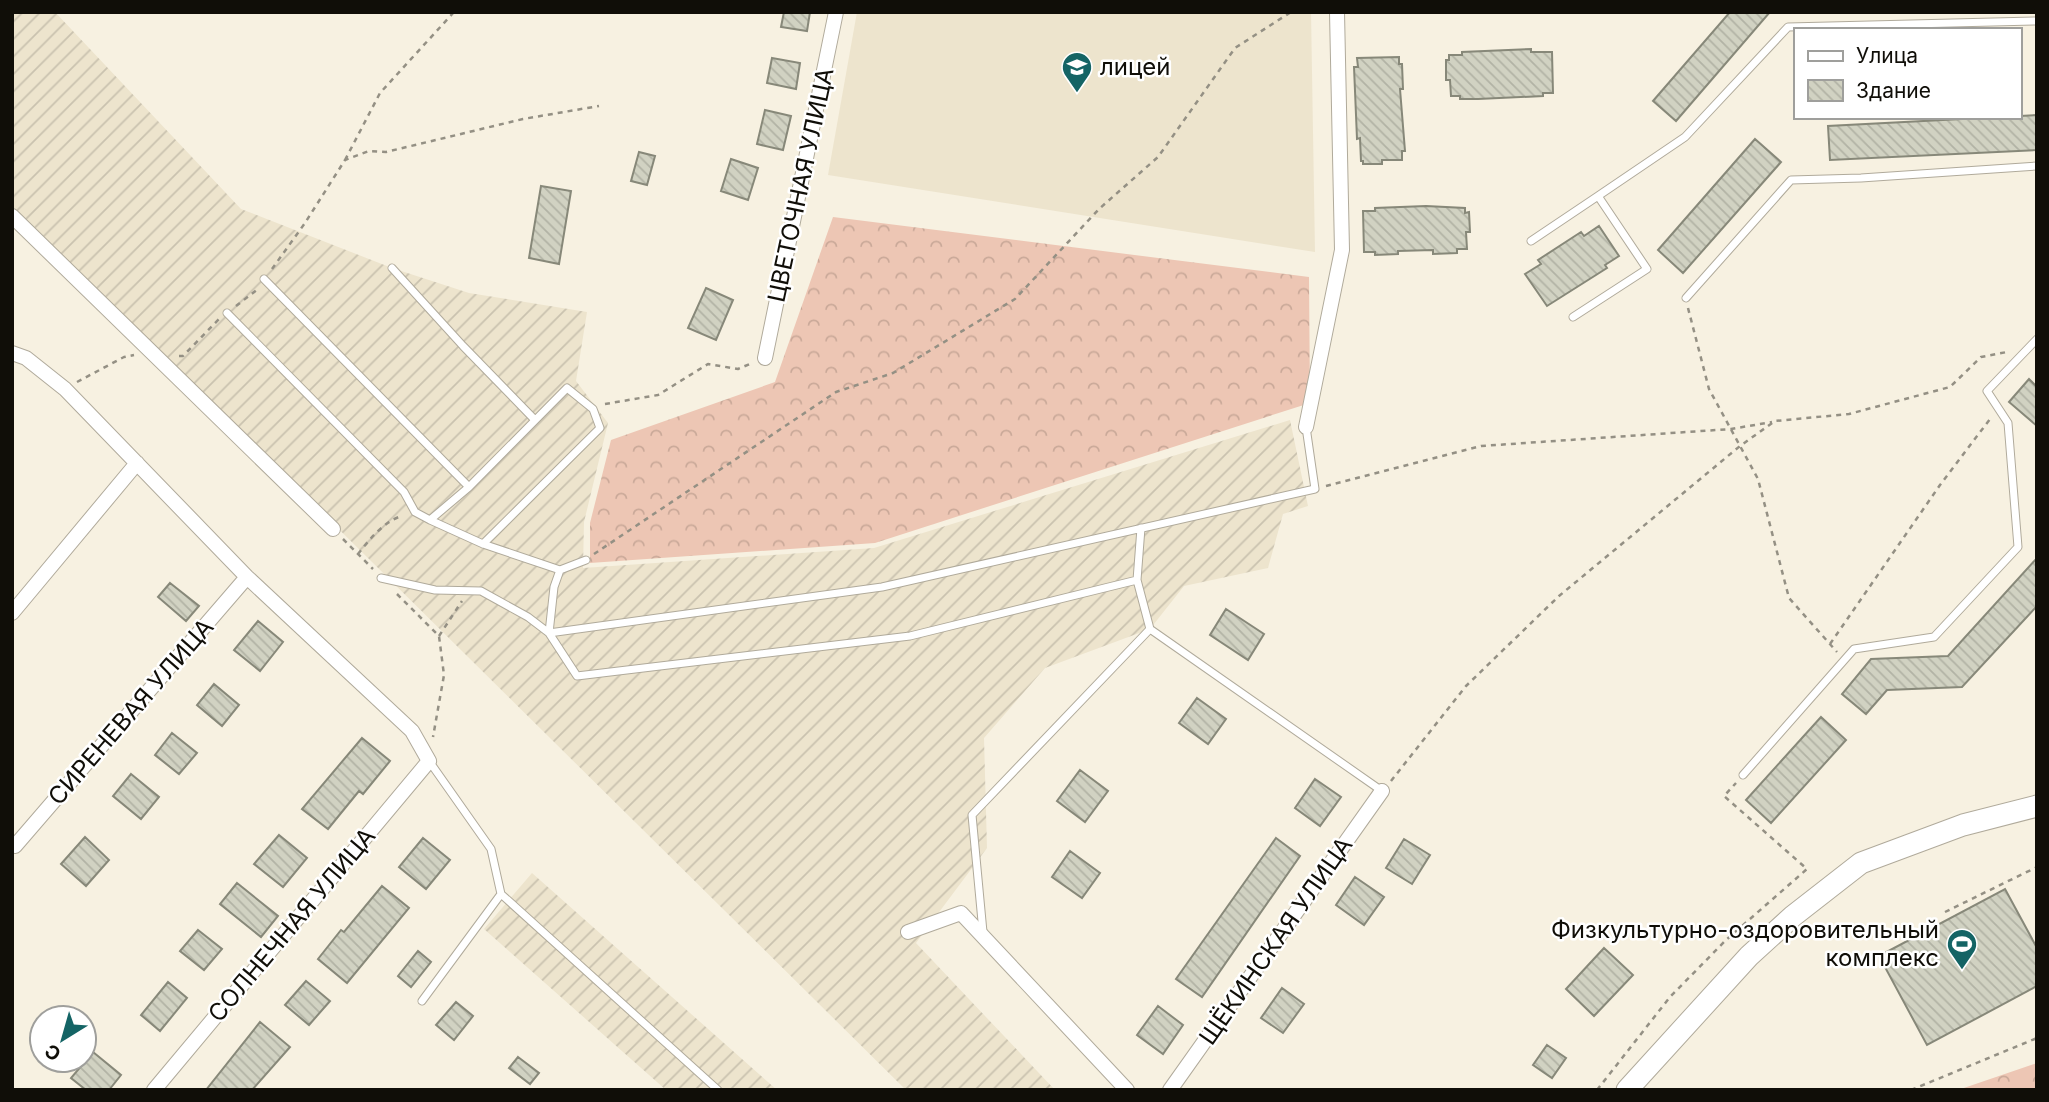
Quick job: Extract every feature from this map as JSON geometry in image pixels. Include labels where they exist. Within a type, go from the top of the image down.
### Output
[{"type":"main road","points":[[1627,1090],[1749,957],[1793,916],[1861,863],[1963,825],[2037,806]]},
{"type":"street","name":"ЦВЕТОЧНАЯ УЛИЦА","points":[[765,358],[836,12]]},
{"type":"street","points":[[1306,427],[1342,250],[1337,12]]},
{"type":"street","points":[[12,216],[332,529]]},
{"type":"street","points":[[12,353],[26,358],[65,389],[247,577],[412,731],[429,761]]},
{"type":"street","points":[[12,613],[137,463]]},
{"type":"street","name":"СИРЕНЕВАЯ УЛИЦА","points":[[15,846],[247,577]]},
{"type":"street","name":"СОЛНЕЧНАЯ УЛИЦА","points":[[154,1090],[429,761]]},
{"type":"street","name":"ЩЁКИНСКАЯ УЛИЦА","points":[[1170,1090],[1382,791]]},
{"type":"street","points":[[908,932],[961,913],[1127,1090]]},
{"type":"lane","points":[[1531,241],[1685,137],[1788,26],[2037,21]]},
{"type":"lane","points":[[1686,298],[1791,180],[2037,166]]},
{"type":"lane","points":[[1573,317],[1647,269],[1598,195]]},
{"type":"lane","points":[[392,268],[535,419]]},
{"type":"lane","points":[[264,279],[469,487]]},
{"type":"lane","points":[[227,313],[404,492],[415,512],[483,544],[560,570],[586,560]]},
{"type":"lane","points":[[1743,775],[1854,649],[1934,638],[2018,547],[2008,423],[1987,391],[2037,339]]},
{"type":"lane","points":[[430,520],[469,487],[567,388],[593,409],[600,428],[483,544]]},
{"type":"lane","points":[[549,633],[883,587],[1315,489],[1306,427]]},
{"type":"lane","points":[[1141,528],[1137,580],[1150,629],[1382,791]]},
{"type":"lane","points":[[549,633],[554,587],[560,570]]},
{"type":"lane","points":[[382,578],[435,590],[481,591],[528,617],[549,633],[577,676],[910,636],[1137,580]]},
{"type":"lane","points":[[983,936],[972,815],[1150,629]]},
{"type":"lane","points":[[429,761],[491,849],[501,894],[718,1090]]},
{"type":"lane","points":[[422,1001],[501,894]]},
{"type":"path","points":[[65,389],[124,357],[149,352],[183,356],[227,313],[254,293],[305,223],[345,160],[380,93],[454,12]]},
{"type":"path","points":[[586,560],[836,392],[893,373],[1015,299],[1099,209],[1158,157],[1235,48],[1291,12]]},
{"type":"path","points":[[345,160],[369,151],[386,152],[523,119],[599,106]]},
{"type":"path","points":[[1686,298],[1709,389],[1758,479],[1789,598],[1844,660]]},
{"type":"path","points":[[1315,489],[1481,446],[1731,429],[1775,421],[1849,414],[1950,387],[1982,357],[2027,349]]},
{"type":"path","points":[[602,405],[658,395],[708,364],[738,369],[765,358]]},
{"type":"path","points":[[1830,644],[1940,485],[1998,408]]},
{"type":"path","points":[[1382,791],[1466,686],[1559,596],[1740,446],[1775,421]]},
{"type":"path","points":[[358,554],[370,538],[395,518],[415,512]]},
{"type":"path","points":[[332,529],[439,636],[444,674],[429,761]]},
{"type":"path","points":[[439,636],[463,601],[481,591]]},
{"type":"path","points":[[1597,1090],[1670,997],[1726,940],[1807,869],[1724,796],[1743,775]]},
{"type":"path","points":[[1945,912],[2037,867]]},
{"type":"path","points":[[1911,1090],[2037,1038]]},
{"type":"shaded area","points":[[12,12],[55,12],[241,209],[392,268],[469,293],[587,312],[576,381],[608,423],[584,522],[583,568],[874,548],[1290,420],[1308,506],[1283,514],[1268,568],[1184,586],[1150,629],[1045,668],[984,738],[987,848],[916,943],[1055,1090],[906,1090],[12,206]]},
{"type":"shaded area","name":"лицей","points":[[857,12],[1311,12],[1315,252],[828,175]]},
{"type":"shaded area","points":[[532,873],[777,1090],[666,1090],[484,929]]},
{"type":"green space","points":[[833,217],[1309,277],[1310,403],[875,543],[590,563],[590,523],[611,440],[775,382]]},
{"type":"green space","points":[[2037,1063],[2037,1090],[1958,1090]]},
{"type":"building","points":[[784,12],[810,12],[807,31],[781,27]]},
{"type":"building","points":[[1730,12],[1770,12],[1676,121],[1653,101]]},
{"type":"building","points":[[1531,49],[1531,52],[1552,52],[1553,93],[1543,93],[1543,96],[1478,99],[1451,96],[1450,80],[1446,80],[1446,60],[1449,60],[1449,55]]},
{"type":"building","points":[[1399,57],[1399,64],[1402,64],[1403,89],[1400,89],[1405,151],[1402,151],[1402,160],[1363,164],[1360,138],[1357,139],[1354,67],[1358,67],[1357,58]]},
{"type":"building","points":[[772,58],[800,63],[796,89],[767,83]]},
{"type":"building","points":[[765,110],[791,116],[783,150],[757,144]]},
{"type":"building","points":[[2037,115],[2037,150],[1830,160],[1828,126],[1961,119],[2021,119],[2021,116]]},
{"type":"building","points":[[1755,139],[1781,162],[1683,273],[1658,250]]},
{"type":"building","points":[[639,152],[655,156],[647,185],[631,181]]},
{"type":"building","points":[[731,159],[758,168],[748,200],[721,191]]},
{"type":"building","points":[[541,186],[571,191],[559,264],[529,258]]},
{"type":"building","points":[[1426,206],[1465,208],[1465,213],[1469,212],[1467,249],[1457,249],[1457,253],[1433,254],[1433,250],[1375,255],[1375,252],[1364,252],[1363,211]]},
{"type":"building","points":[[1599,226],[1619,256],[1605,265],[1607,268],[1547,306],[1525,274],[1541,264],[1538,260],[1581,232],[1584,236]]},
{"type":"building","points":[[706,288],[733,300],[716,340],[688,328]]},
{"type":"building","points":[[2029,379],[2037,387],[2037,426],[2009,402]]},
{"type":"building","points":[[2037,558],[2037,606],[1962,687],[1887,690],[1866,714],[1842,694],[1871,659],[1948,656]]},
{"type":"building","points":[[170,583],[199,606],[186,621],[158,597]]},
{"type":"building","points":[[1226,609],[1264,634],[1248,660],[1210,635]]},
{"type":"building","points":[[258,621],[283,642],[260,671],[234,650]]},
{"type":"building","points":[[214,684],[239,705],[222,726],[197,705]]},
{"type":"building","points":[[1197,698],[1226,719],[1208,744],[1179,723]]},
{"type":"building","points":[[1821,717],[1846,740],[1771,823],[1746,800]]},
{"type":"building","points":[[172,733],[197,753],[179,774],[155,755]]},
{"type":"building","points":[[362,738],[390,761],[363,794],[359,791],[328,829],[302,809]]},
{"type":"building","points":[[1080,770],[1108,791],[1085,822],[1057,801]]},
{"type":"building","points":[[131,774],[159,797],[141,819],[113,796]]},
{"type":"building","points":[[1315,779],[1341,797],[1320,826],[1295,808]]},
{"type":"building","points":[[279,835],[307,858],[283,887],[254,864]]},
{"type":"building","points":[[85,837],[109,860],[86,886],[61,864]]},
{"type":"building","points":[[423,838],[450,860],[426,889],[399,867]]},
{"type":"building","points":[[1276,838],[1300,856],[1202,997],[1176,979]]},
{"type":"building","points":[[1404,839],[1430,855],[1412,884],[1386,868]]},
{"type":"building","points":[[1070,851],[1100,873],[1082,898],[1052,877]]},
{"type":"building","points":[[1355,877],[1384,897],[1364,925],[1336,905]]},
{"type":"building","points":[[237,883],[278,916],[261,937],[220,904]]},
{"type":"building","points":[[382,886],[409,908],[347,983],[318,959]]},
{"type":"building","name":"Физкультурно-оздоровительный комплекс","points":[[2005,889],[2037,948],[2037,986],[1927,1045],[1879,956]]},
{"type":"building","points":[[198,930],[222,949],[204,970],[180,951]]},
{"type":"building","points":[[1604,948],[1633,975],[1594,1016],[1566,989]]},
{"type":"building","points":[[418,951],[431,962],[411,987],[398,976]]},
{"type":"building","points":[[306,981],[330,1001],[309,1025],[285,1005]]},
{"type":"building","points":[[168,982],[187,998],[160,1031],[141,1015]]},
{"type":"building","points":[[1282,988],[1304,1004],[1283,1033],[1261,1018]]},
{"type":"building","points":[[456,1002],[473,1016],[454,1040],[436,1025]]},
{"type":"building","points":[[1158,1006],[1183,1025],[1163,1054],[1137,1035]]},
{"type":"building","points":[[260,1022],[290,1047],[252,1090],[206,1090]]},
{"type":"building","points":[[1547,1045],[1566,1058],[1552,1078],[1533,1065]]},
{"type":"building","points":[[98,1056],[121,1075],[109,1090],[86,1090],[71,1078],[74,1074],[98,1074]]},
{"type":"building","points":[[518,1057],[539,1073],[530,1084],[509,1068]]},
{"type":"place","name":"лицей","points":[[1077,94]]},
{"type":"place","name":"Физкультурно-оздоровительный комплекс","points":[[1962,971]]}]
